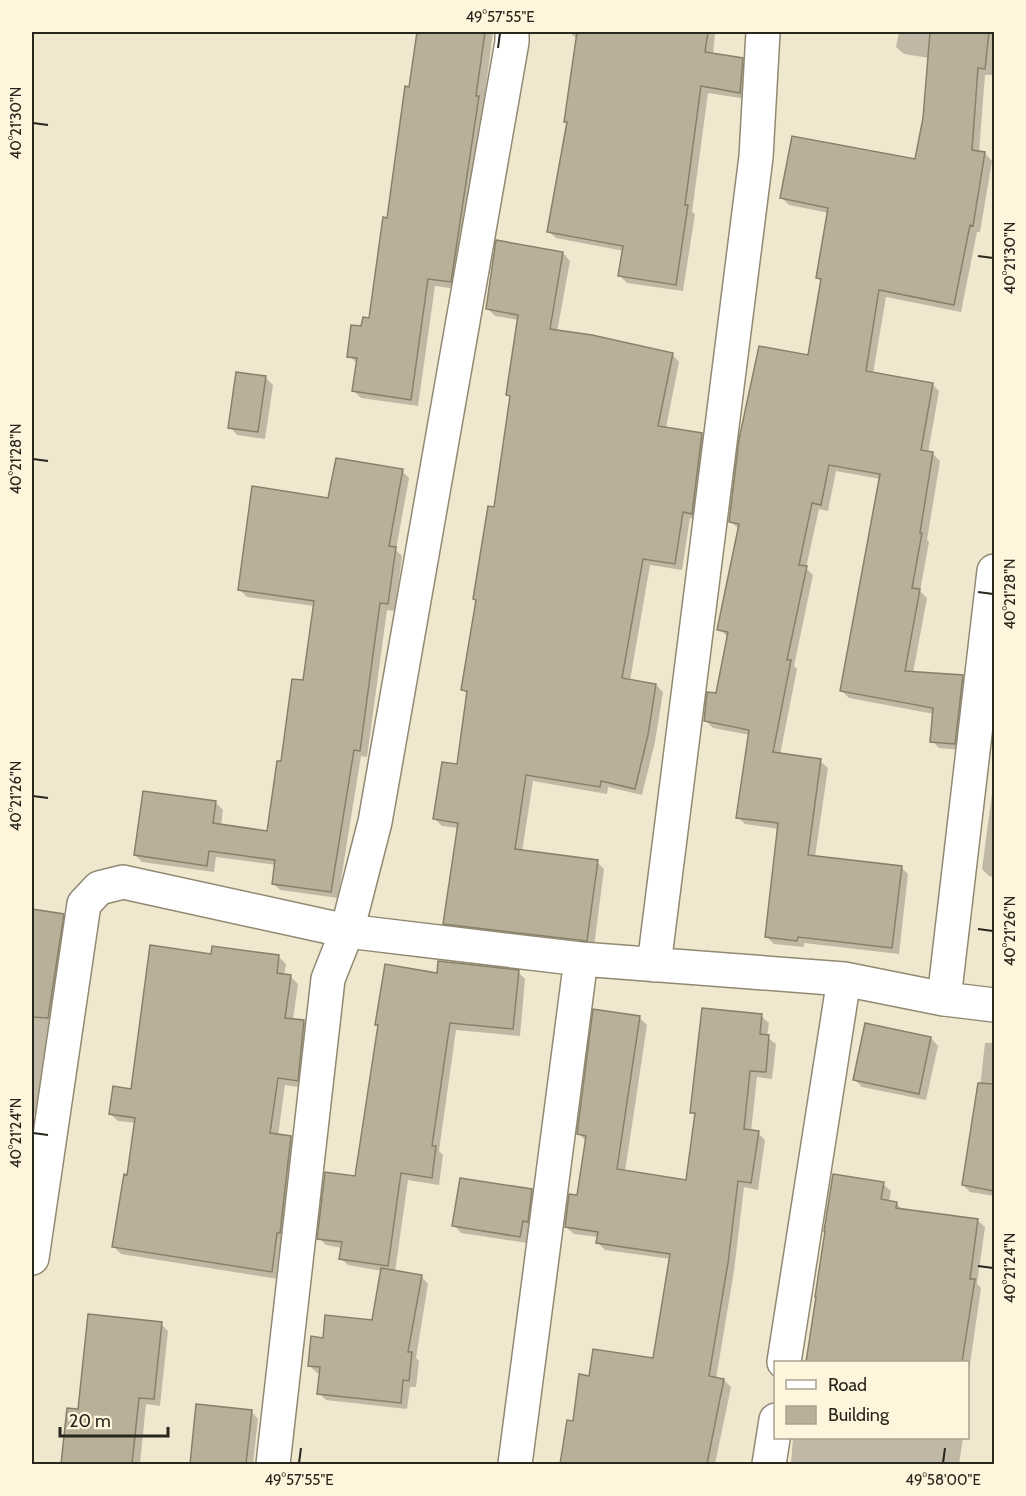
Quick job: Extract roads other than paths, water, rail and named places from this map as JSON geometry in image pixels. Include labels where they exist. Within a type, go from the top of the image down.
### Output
[{"type":"street","points":[[273,1464],[328,980],[347,931],[375,822],[512,32]]},
{"type":"street","points":[[654,965],[756,157],[763,32]]},
{"type":"street","points":[[944,999],[994,571]]},
{"type":"street","points":[[32,1258],[84,904],[99,888],[123,882],[347,931],[581,959],[844,979],[944,999],[994,1005]]},
{"type":"street","points":[[515,1464],[581,959]]},
{"type":"street","points":[[784,1361],[844,979]]},
{"type":"street","points":[[769,1464],[774,1433]]}]
